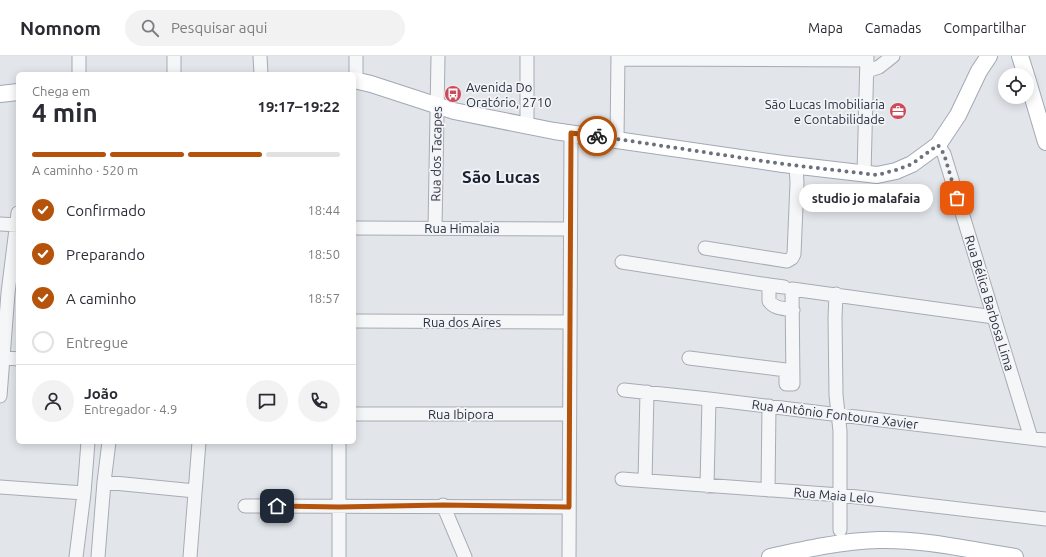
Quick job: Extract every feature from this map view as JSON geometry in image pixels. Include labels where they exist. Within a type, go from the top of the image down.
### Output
[{"type":"main road","points":[[356,80],[454,111],[571,133],[877,175],[912,164],[938,145],[958,115],[979,71],[988,56]]},
{"type":"main road","points":[[1020,56],[1024,68]]},
{"type":"main road","points":[[0,94],[16,92]]},
{"type":"main road","points":[[1034,98],[1043,124],[1046,142]]},
{"type":"main road","points":[[0,103],[16,102]]},
{"type":"main road","points":[[770,557],[829,545],[880,540],[925,542],[1015,557]]},
{"type":"street","points":[[79,56],[79,72]]},
{"type":"street","points":[[174,56],[174,72]]},
{"type":"street","points":[[260,56],[261,72]]},
{"type":"street","points":[[355,72],[356,56]]},
{"type":"street","name":"Rua dos Tacapes","points":[[435,228],[438,56]]},
{"type":"street","points":[[527,56],[527,125]]},
{"type":"street","points":[[617,139],[618,58],[867,62],[879,67],[893,56]]},
{"type":"street","points":[[864,174],[867,62]]},
{"type":"street","points":[[569,557],[571,133]]},
{"type":"street","name":"Rua Bélica Barbosa Lima","points":[[938,145],[944,154],[1031,438]]},
{"type":"street","points":[[705,248],[788,261],[792,258],[794,254],[797,183],[796,165]]},
{"type":"street","points":[[0,224],[16,221]]},
{"type":"street","points":[[0,396],[4,293],[16,227]]},
{"type":"street","name":"Rua Himalaia","points":[[356,228],[570,229]]},
{"type":"street","points":[[622,262],[784,287]]},
{"type":"street","points":[[770,285],[769,301],[772,305],[778,308],[793,310]]},
{"type":"street","points":[[689,358],[786,370],[786,384],[793,384],[792,288],[994,317]]},
{"type":"street","points":[[836,294],[835,318],[838,414],[840,431],[840,530]]},
{"type":"street","name":"Rua dos Aires","points":[[356,321],[569,322]]},
{"type":"street","points":[[2,357],[16,359]]},
{"type":"street","name":"Rua Antônio Fontoura Xavier","points":[[624,390],[709,398],[1046,440]]},
{"type":"street","points":[[645,481],[647,392]]},
{"type":"street","points":[[707,486],[709,398]]},
{"type":"street","points":[[768,406],[768,490]]},
{"type":"street","name":"Rua Ibipora","points":[[356,414],[569,414]]},
{"type":"street","points":[[76,557],[84,493],[88,444]]},
{"type":"street","points":[[98,557],[109,444]]},
{"type":"street","points":[[190,557],[199,444]]},
{"type":"street","points":[[339,444],[339,557]]},
{"type":"street","name":"Rua Maia Lelo","points":[[622,479],[840,495],[1046,519]]},
{"type":"street","points":[[104,482],[195,491]]},
{"type":"street","points":[[0,487],[84,493]]},
{"type":"street","points":[[245,506],[339,507],[443,505],[569,507]]},
{"type":"street","points":[[443,505],[465,557]]},
{"type":"way so far","points":[[597,136],[783,164],[877,175],[912,164],[938,145],[944,154],[957,198]]},
{"type":"place","name":"Avenida Do Oratório, 2710","points":[[453,94]]},
{"type":"place","name":"São Lucas Imobiliaria e Contabilidade","points":[[898,111]]},
{"type":"place","name":"studio jo malafaia","points":[[957,198]]},
{"type":"district","name":"São Lucas","points":[[501,176]]},
{"type":"route","points":[[277,506],[339,507],[443,505],[569,507],[571,133],[597,136]]}]
